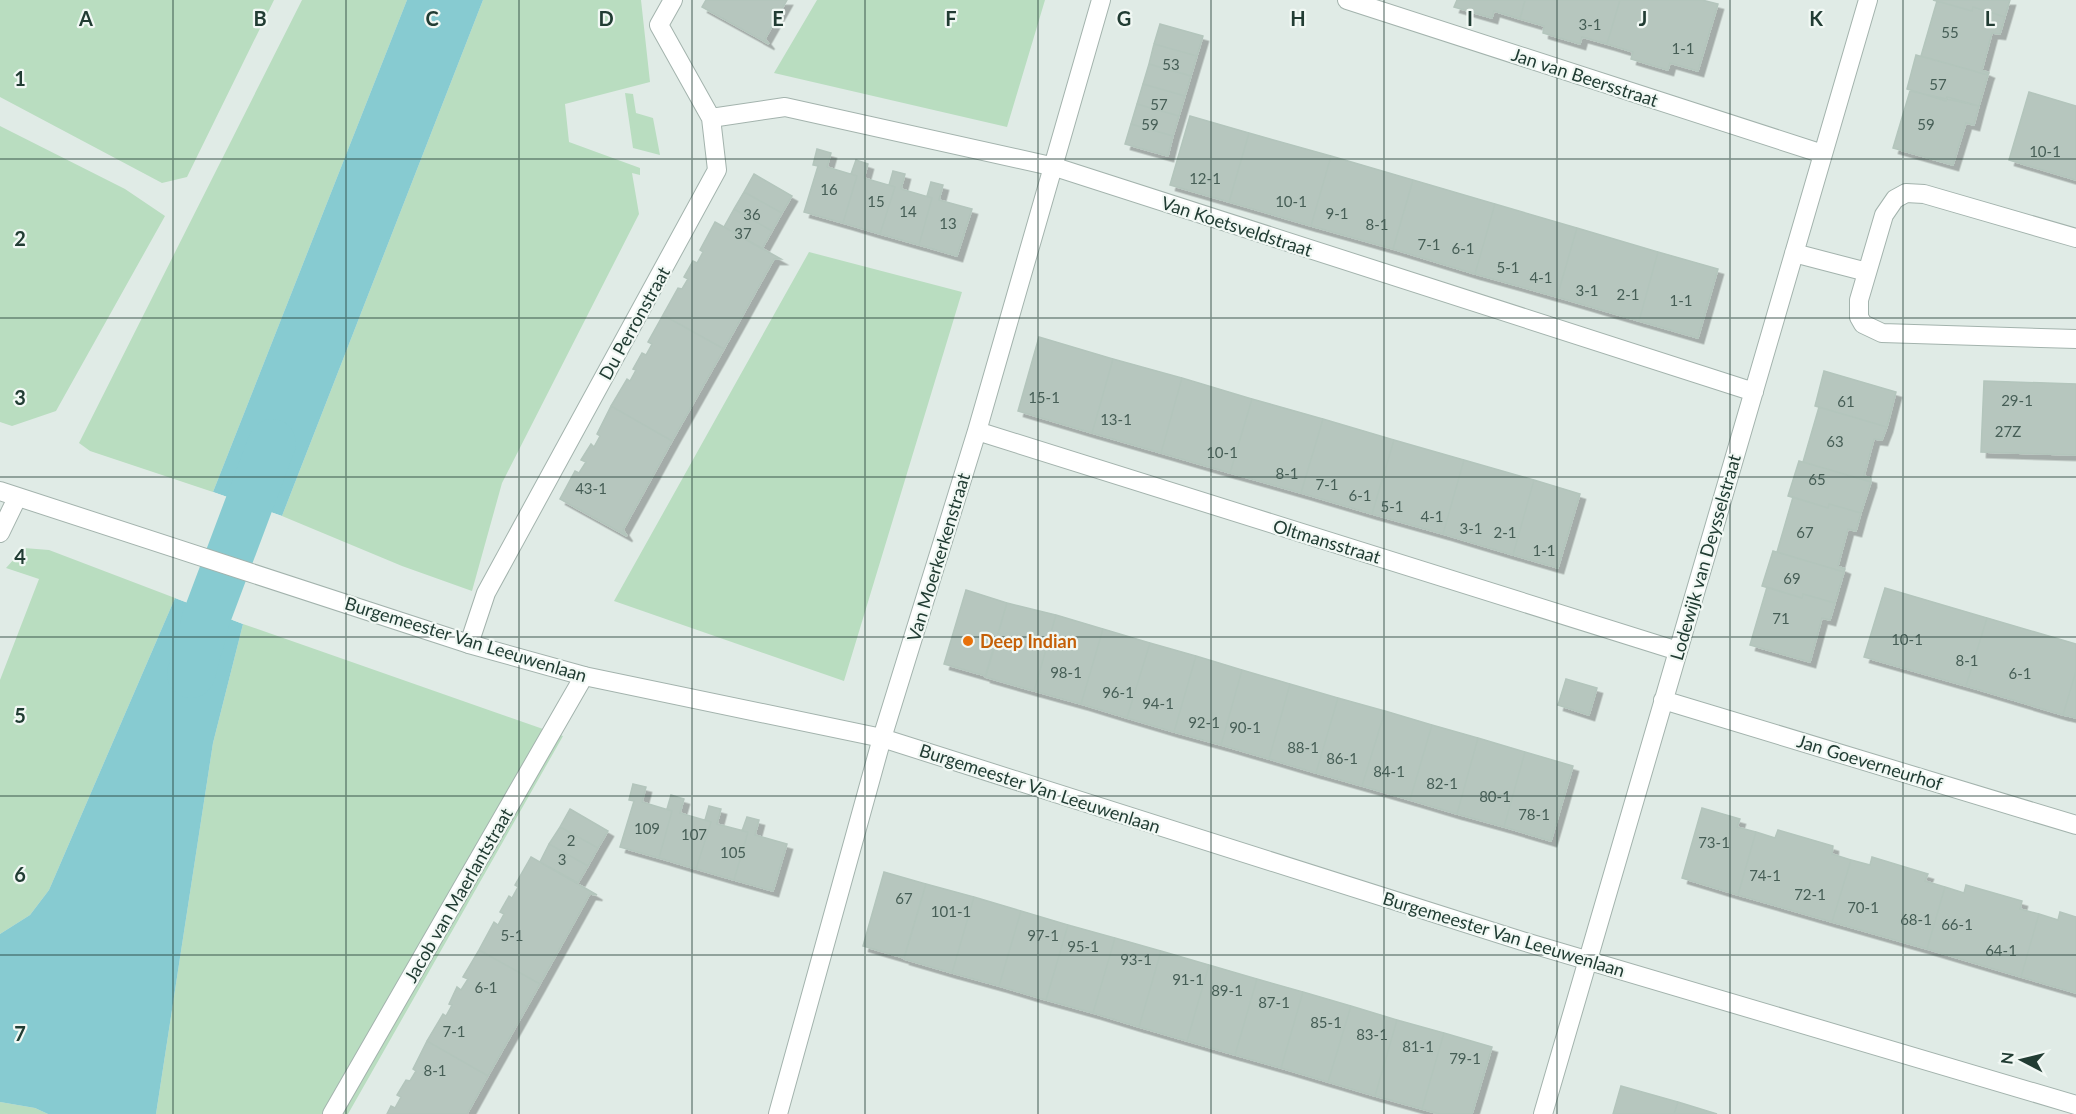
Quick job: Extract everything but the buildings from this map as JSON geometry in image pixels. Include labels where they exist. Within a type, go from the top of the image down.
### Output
[{"type":"street","name":"Du Perronstraat","points":[[469,644],[486,593],[717,170],[711,118],[659,25],[673,0]]},
{"type":"street","name":"Van Moerkerkenstraat","points":[[778,1114],[882,738],[977,431],[1055,167],[1101,0]]},
{"type":"street","name":"Jan van Beersstraat","points":[[1347,0],[1823,154]]},
{"type":"street","name":"Lodewijk van Deysselstraat","points":[[1543,1114],[1868,0]]},
{"type":"street","name":"Van Koetsveldstraat","points":[[711,118],[785,107],[1055,167],[1754,392]]},
{"type":"street","points":[[2076,238],[1924,194],[1906,193],[1895,199],[1884,215],[1858,308],[1863,324],[1871,330],[1882,333],[2076,339]]},
{"type":"street","points":[[1794,253],[1867,272]]},
{"type":"street","name":"Oltmansstraat","points":[[977,431],[1678,651]]},
{"type":"street","name":"Burgemeester Van Leeuwenlaan","points":[[9,494],[261,574],[469,644],[584,676],[882,738],[1587,961],[2076,1105]]},
{"type":"street","points":[[0,533],[9,494]]},
{"type":"street","name":"Jacob van Maerlantstraat","points":[[332,1114],[584,676]]},
{"type":"street","name":"Jan Goeverneurhof","points":[[1663,700],[2076,825]]},
{"type":"green space","points":[[0,0],[274,0],[187,177],[162,183],[0,97]]},
{"type":"green space","points":[[302,0],[407,0],[213,492],[90,451],[79,443]]},
{"type":"green space","points":[[483,0],[641,0],[650,82],[565,104],[569,142],[640,168],[640,175],[632,173],[639,214],[502,483],[472,591],[402,566],[282,516]]},
{"type":"green space","points":[[817,0],[1045,0],[1007,127],[774,73]]},
{"type":"green space","points":[[625,93],[633,94],[636,113],[653,118],[660,155],[633,148]]},
{"type":"green space","points":[[0,126],[125,189],[165,216],[56,411],[12,426],[0,422]]},
{"type":"green space","points":[[809,252],[962,292],[844,681],[614,601]]},
{"type":"green space","points":[[24,548],[49,550],[175,598],[49,890],[30,915],[0,934],[0,680],[39,579],[6,568]]},
{"type":"green space","points":[[243,624],[563,736],[348,1114],[156,1114],[213,743]]},
{"type":"green space","points":[[0,1102],[35,1108],[48,1114],[0,1114]]},
{"type":"water","points":[[407,0],[483,0],[282,516],[213,492]]},
{"type":"water","points":[[175,598],[243,624],[213,743],[156,1114],[48,1114],[35,1108],[0,1102],[0,934],[30,915],[49,890]]},
{"type":"pier","points":[[213,492],[282,516],[281,519],[212,494]]},
{"type":"pier","points":[[176,595],[244,621],[243,624],[175,598]]},
{"type":"waterway","points":[[191,674],[207,616],[272,443]]},
{"type":"place","name":"Deep Indian","points":[[968,641]]}]
